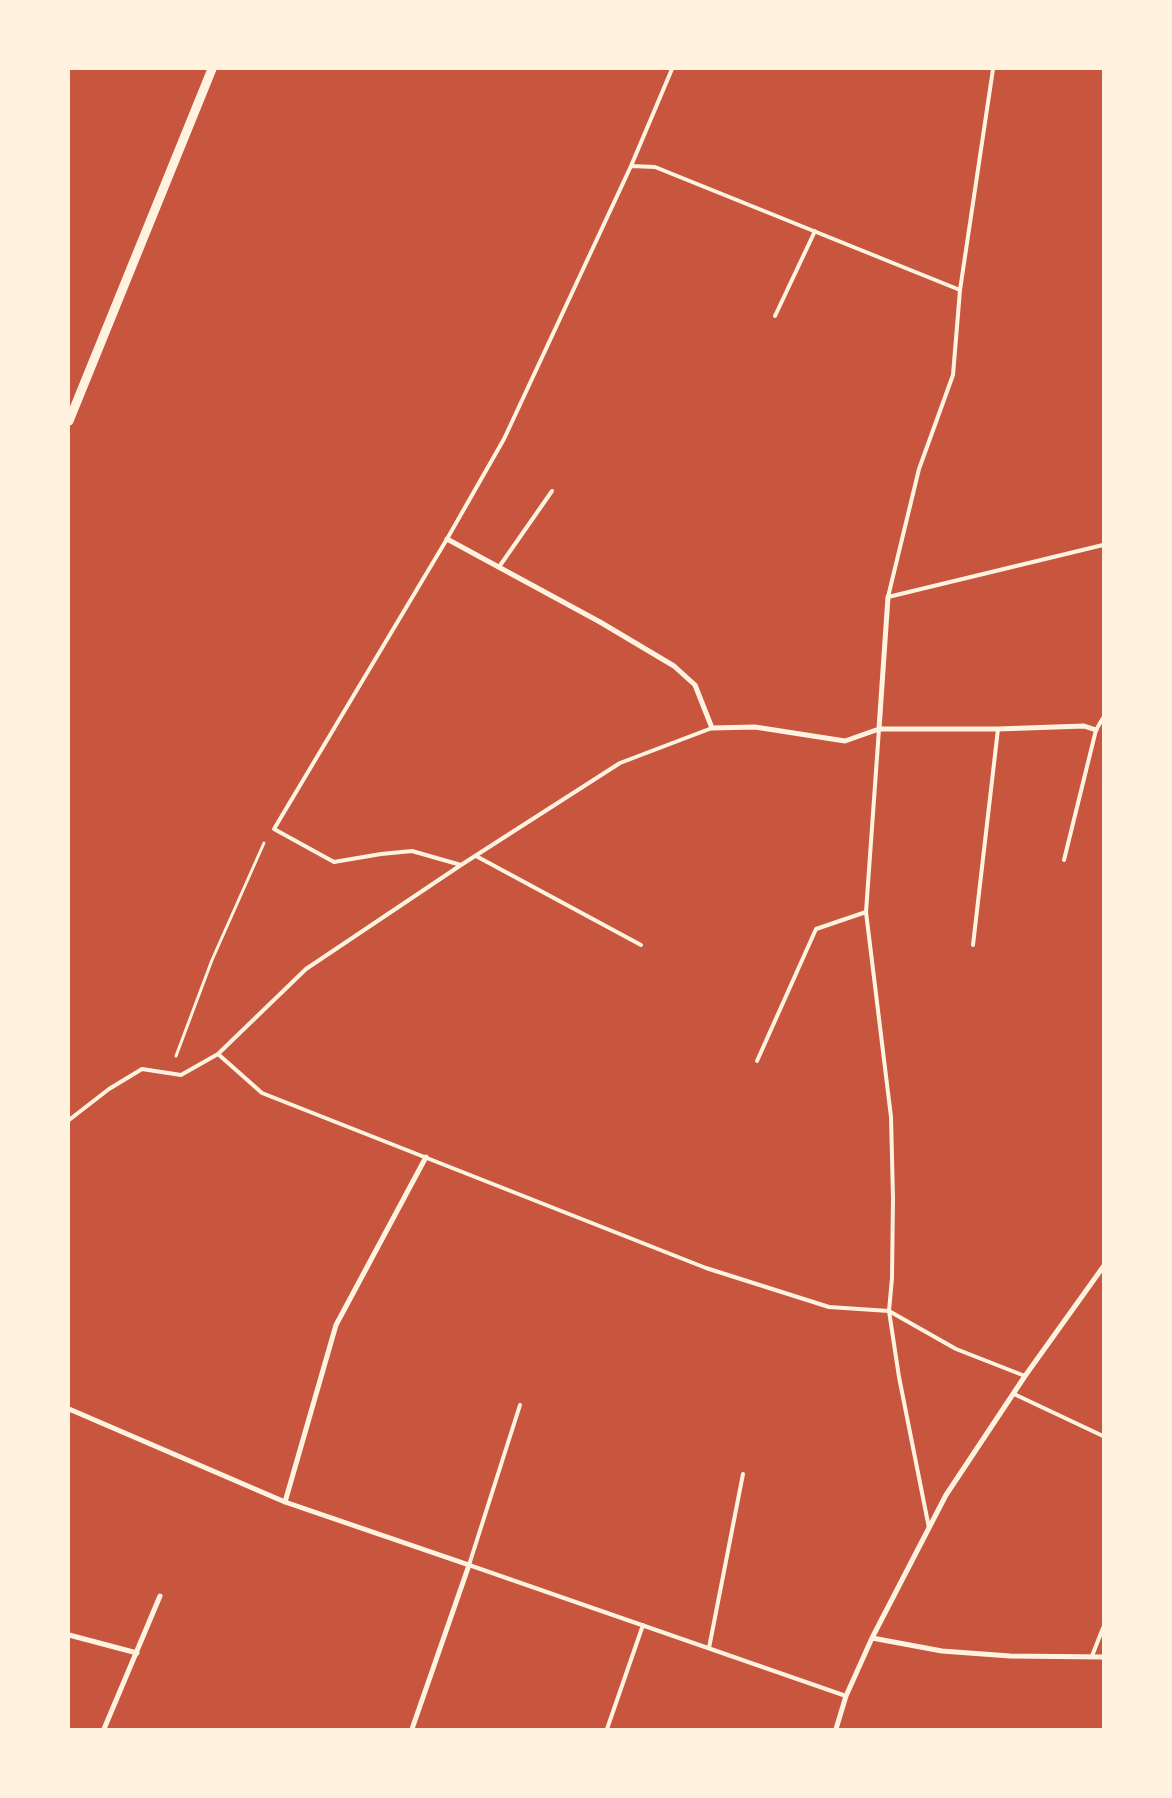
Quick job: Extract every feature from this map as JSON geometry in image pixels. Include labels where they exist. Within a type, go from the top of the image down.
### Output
[{"type":"street","points":[[69,421],[212,69]]},
{"type":"street","points":[[447,539],[600,622],[674,666],[695,685],[712,728],[755,726],[845,741],[879,729],[998,729],[1084,726],[1096,730]]},
{"type":"street","points":[[879,729],[888,597]]},
{"type":"street","points":[[285,1502],[336,1325],[426,1157]]},
{"type":"street","points":[[836,1729],[846,1696],[872,1638],[946,1495],[1025,1376],[1103,1267]]},
{"type":"street","points":[[69,1409],[285,1502],[468,1565],[412,1729]]},
{"type":"street","points":[[104,1729],[160,1596]]},
{"type":"street","points":[[69,1634],[137,1653]]},
{"type":"street","points":[[872,1638],[942,1651],[1010,1656],[1103,1656]]},
{"type":"lane","points":[[461,865],[412,850],[334,862],[274,829],[447,539],[504,439],[631,166],[672,69]]},
{"type":"lane","points":[[993,69],[960,290],[953,376],[919,470],[888,597],[1103,545]]},
{"type":"lane","points":[[631,166],[655,166],[960,290]]},
{"type":"lane","points":[[775,316],[815,231]]},
{"type":"lane","points":[[498,567],[552,491]]},
{"type":"lane","points":[[1064,860],[1096,730],[1103,718]]},
{"type":"lane","points":[[69,1120],[110,1089],[142,1069],[181,1075],[218,1054],[306,969],[461,865],[620,763],[712,728]]},
{"type":"lane","points":[[879,729],[866,912],[891,1117],[893,1198],[892,1278],[889,1311],[899,1377],[930,1528]]},
{"type":"lane","points":[[973,945],[998,729]]},
{"type":"lane","points":[[1096,730],[1103,732]]},
{"type":"lane","points":[[476,856],[641,945]]},
{"type":"lane","points":[[757,1061],[816,929],[866,912]]},
{"type":"lane","points":[[218,1054],[262,1093],[706,1268],[829,1307],[889,1311],[956,1349],[1025,1376]]},
{"type":"lane","points":[[1014,1394],[1103,1436]]},
{"type":"lane","points":[[520,1405],[468,1565],[846,1696]]},
{"type":"lane","points":[[709,1648],[743,1474]]},
{"type":"lane","points":[[607,1729],[643,1625]]},
{"type":"lane","points":[[1092,1656],[1103,1628]]},
{"type":"path","points":[[169,1073],[212,960],[264,843],[274,829]]}]
